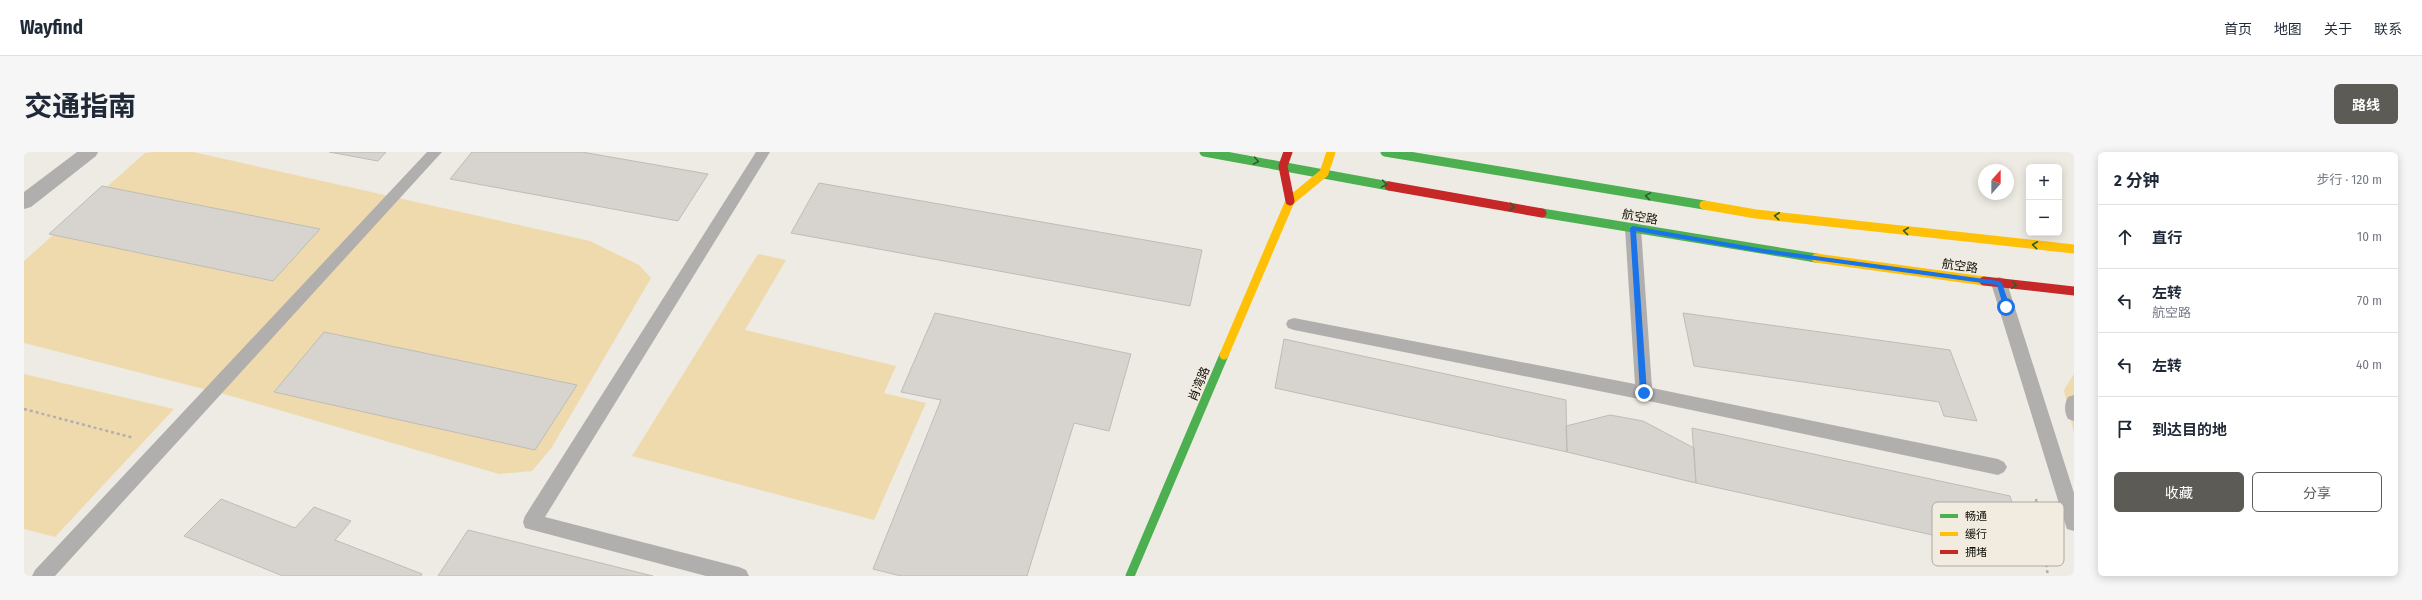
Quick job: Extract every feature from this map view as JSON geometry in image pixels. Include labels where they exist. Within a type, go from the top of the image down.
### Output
[{"type":"main road","name":"航空路","points":[[1204,152],[1764,251],[1999,283],[2074,291]]},
{"type":"main road","points":[[1288,152],[1283,166],[1290,201]]},
{"type":"main road","points":[[1324,173],[1331,152]]},
{"type":"main road","name":"航空路","points":[[1386,152],[1756,214],[2074,249]]},
{"type":"main road","name":"肖湾路","points":[[1130,576],[1290,201],[1324,173]]},
{"type":"street","points":[[24,202],[89,152]]},
{"type":"lane","points":[[42,576],[435,152]]},
{"type":"lane","points":[[739,576],[532,522],[763,152]]},
{"type":"lane","points":[[1633,228],[1644,393]]},
{"type":"lane","points":[[1999,283],[2074,524]]},
{"type":"lane","points":[[1294,324],[1644,393],[1998,467]]},
{"type":"lane","points":[[2074,402],[2074,414]]},
{"type":"path","points":[[24,409],[94,426],[162,447]]},
{"type":"shaded area","points":[[193,152],[590,241],[639,265],[651,278],[552,447],[532,471],[499,474],[231,396],[24,343],[24,261],[145,153]]},
{"type":"shaded area","points":[[758,254],[786,260],[745,330],[896,366],[884,393],[926,403],[874,520],[632,456]]},
{"type":"shaded area","points":[[24,374],[174,409],[55,537],[24,529]]},
{"type":"shaded area","points":[[2074,374],[2074,434],[2064,390]]},
{"type":"building","points":[[329,152],[386,152],[378,161]]},
{"type":"building","points":[[472,152],[582,152],[708,174],[678,221],[450,179]]},
{"type":"building","points":[[819,183],[1202,250],[1190,306],[791,233]]},
{"type":"building","points":[[102,186],[320,229],[273,281],[49,234]]},
{"type":"building","points":[[935,313],[1131,354],[1109,431],[1074,423],[1027,576],[901,576],[873,569],[941,400],[901,392]]},
{"type":"building","points":[[1683,313],[1950,350],[1977,421],[1944,416],[1939,402],[1694,366]]},
{"type":"building","points":[[324,332],[577,385],[535,450],[274,392]]},
{"type":"building","points":[[1284,339],[1566,400],[1567,452],[1275,388]]},
{"type":"building","points":[[1610,415],[1643,421],[1694,448],[1696,483],[1567,452],[1566,426]]},
{"type":"building","points":[[1692,428],[2010,496],[2012,502],[1932,502],[1932,535],[1696,483]]},
{"type":"building","points":[[221,499],[295,528],[314,507],[351,521],[335,540],[422,574],[421,576],[283,576],[184,536]]},
{"type":"building","points":[[468,530],[653,576],[438,576]]},
{"type":"traffic: fast","points":[[1204,152],[1389,186]]},
{"type":"traffic: fast","points":[[1385,152],[1704,205]]},
{"type":"traffic: fast","points":[[1542,213],[1816,258]]},
{"type":"traffic: fast","points":[[1130,576],[1224,355]]},
{"type":"traffic: slow","points":[[1224,355],[1290,201],[1324,173],[1331,152]]},
{"type":"traffic: slow","points":[[1704,205],[1756,214],[2074,249]]},
{"type":"traffic: slow","points":[[1816,258],[1984,281]]},
{"type":"traffic: jam","points":[[1288,152],[1283,166],[1290,201]]},
{"type":"traffic: jam","points":[[1389,186],[1542,213]]},
{"type":"traffic: jam","points":[[1984,281],[2074,291]]},
{"type":"route","points":[[1644,393],[1633,228],[1764,251],[1999,283],[2006,307]]}]
